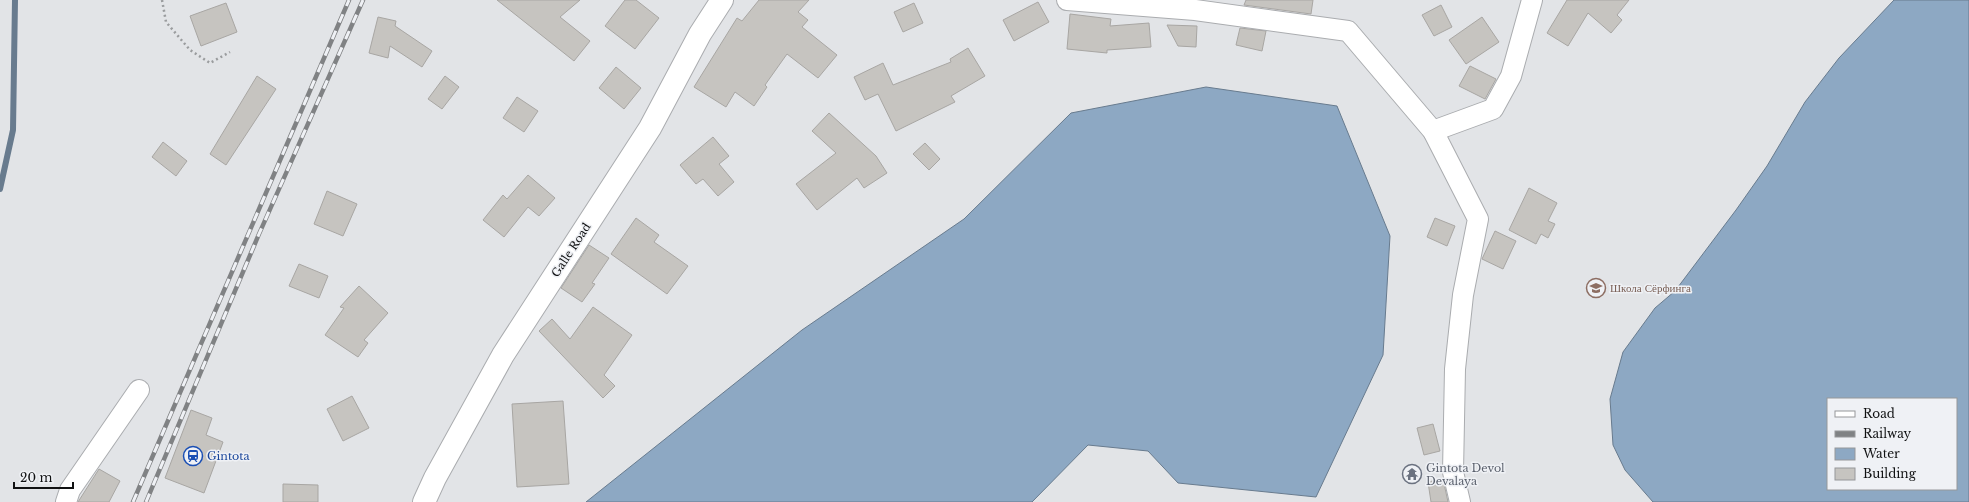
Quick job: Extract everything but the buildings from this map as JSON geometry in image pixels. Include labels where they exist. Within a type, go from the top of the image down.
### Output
[{"type":"highway","name":"Galle Road","points":[[424,502],[435,478],[504,355],[650,128],[700,34],[722,0]]},
{"type":"street","points":[[1067,0],[1194,5],[1348,31],[1433,131],[1478,219],[1463,295],[1455,369],[1453,472],[1460,502]]},
{"type":"street","points":[[1433,131],[1493,110],[1511,76],[1532,0]]},
{"type":"street","points":[[66,502],[70,490],[139,390]]},
{"type":"path","points":[[162,0],[166,22],[190,50],[210,63],[230,52]]},
{"type":"water","points":[[1894,0],[1969,0],[1969,502],[1653,502],[1625,470],[1613,445],[1610,399],[1623,352],[1655,308],[1675,291],[1736,210],[1767,166],[1805,102],[1839,58]]},
{"type":"water","points":[[1206,87],[1337,106],[1390,236],[1383,355],[1316,497],[1178,483],[1148,451],[1088,445],[1032,502],[586,502],[802,330],[964,219],[1071,113]]},
{"type":"waterway","points":[[0,189],[13,130],[15,0]]},
{"type":"railway","points":[[133,502],[349,0]]},
{"type":"railway","points":[[146,502],[259,234],[363,0]]},
{"type":"place","name":"Школа Сёрфинга","points":[[1596,288]]},
{"type":"place","name":"Gintota","points":[[193,456]]},
{"type":"place","name":"Gintota Devol Devalaya","points":[[1412,474]]}]
